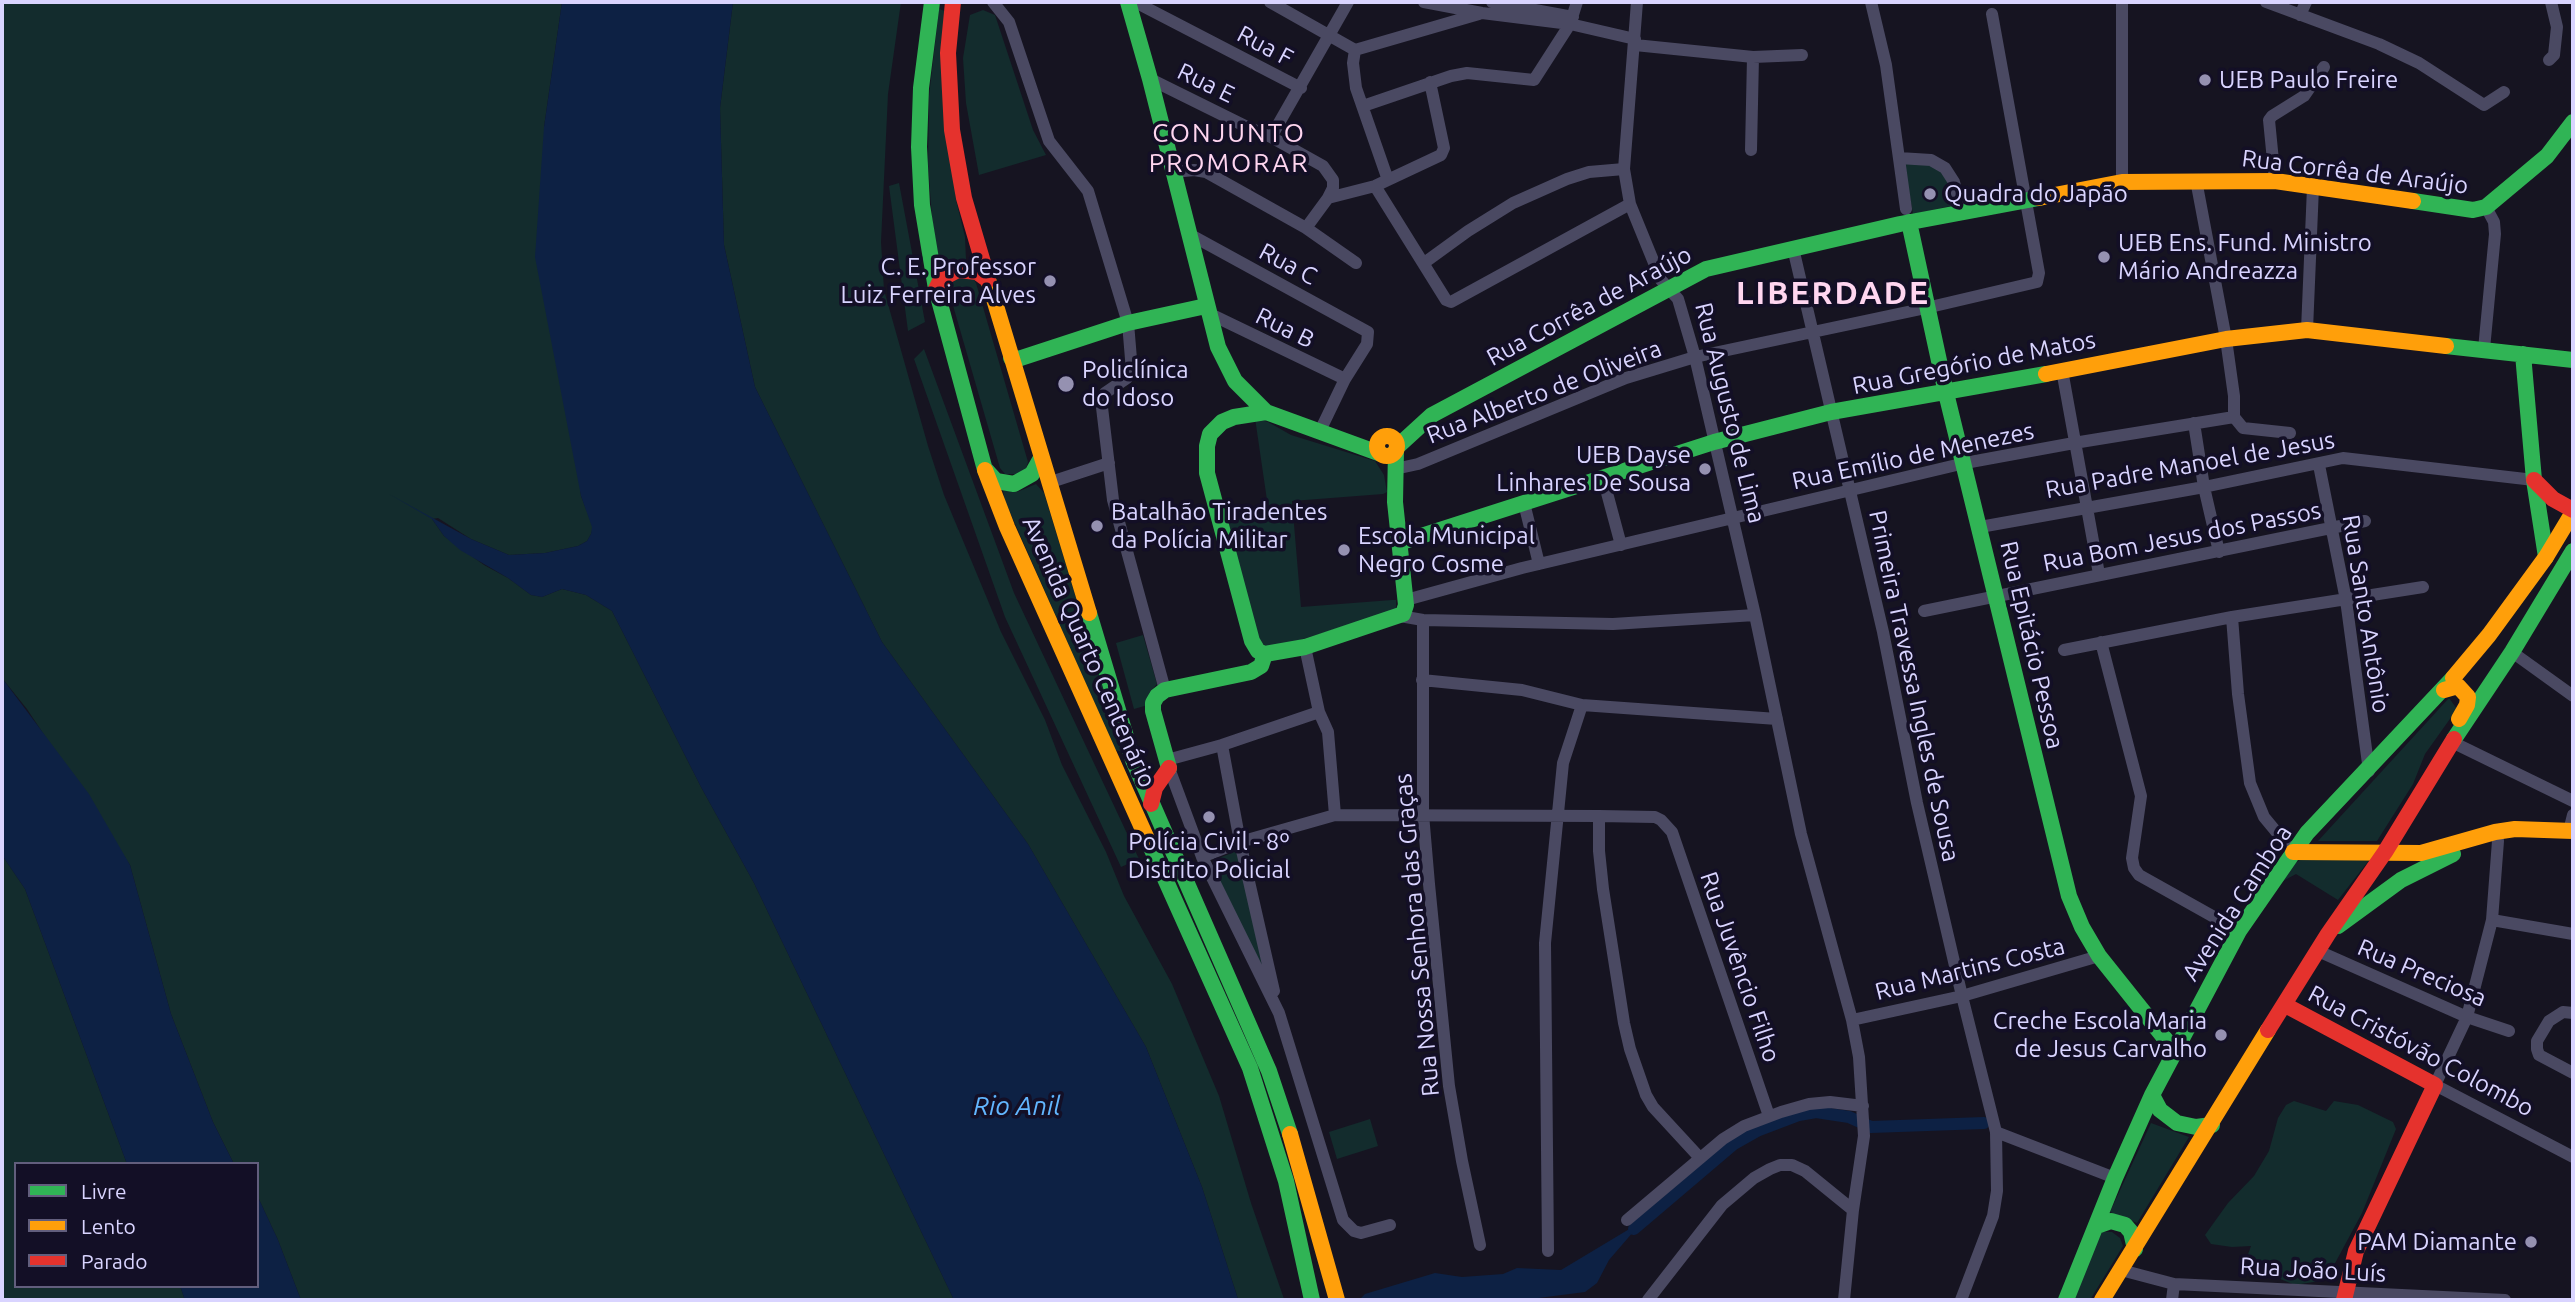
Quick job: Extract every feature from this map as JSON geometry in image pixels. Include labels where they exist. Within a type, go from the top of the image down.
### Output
[{"type":"street","name":"Avenida Quarto Centenário","points":[[932,2],[921,88],[919,147],[922,205],[936,289],[985,469],[1007,527],[1250,1068],[1283,1170],[1312,1300]]},
{"type":"street","name":"Avenida Quarto Centenário","points":[[953,2],[948,53],[952,130],[964,198],[1011,358],[1138,773],[1269,1071],[1337,1300]]},
{"type":"street","points":[[993,2],[1009,22],[1049,141],[1088,191],[1128,323],[1132,371],[1101,399],[1113,500],[1165,690]]},
{"type":"street","points":[[1128,2],[1174,172],[1207,309],[1226,367],[1235,381],[1266,412],[1348,443],[1387,449]]},
{"type":"street","name":"Rua F","points":[[1135,2],[1301,88]]},
{"type":"street","points":[[1270,2],[1355,50],[1482,13]]},
{"type":"street","points":[[1271,137],[1348,2]]},
{"type":"street","points":[[1424,2],[1482,13],[1571,20]]},
{"type":"street","points":[[1492,2],[1571,20],[1635,42],[1753,57],[1802,55]]},
{"type":"street","points":[[1363,106],[1430,82],[1468,73],[1534,80],[1539,76],[1571,20],[1577,2]]},
{"type":"street","name":"Rua Augusto de Lima","points":[[1637,2],[1624,169],[1630,204],[1661,280],[1678,299],[1695,357],[1755,615],[1801,834],[1852,1020],[1859,1057],[1864,1119],[1844,1300]]},
{"type":"street","name":"Rua Epitácio Pessoa","points":[[1871,2],[1886,65],[1908,216],[1926,308],[2069,896],[2082,928],[2099,956],[2174,1049]]},
{"type":"street","points":[[2122,2],[2122,182]]},
{"type":"street","points":[[2266,2],[2379,44],[2419,63],[2484,105],[2504,92]]},
{"type":"street","points":[[2300,15],[2306,2]]},
{"type":"street","points":[[2549,60],[2554,55],[2557,27],[2551,2]]},
{"type":"street","points":[[1992,14],[2024,200]]},
{"type":"street","points":[[1355,50],[1354,75],[1388,180]]},
{"type":"street","points":[[1751,150],[1753,57]]},
{"type":"street","points":[[2275,181],[2269,120],[2304,96],[2323,67]]},
{"type":"street","name":"Rua E","points":[[1150,79],[1271,137],[1323,166],[1330,173],[1333,188],[1328,198]]},
{"type":"street","points":[[1306,228],[1328,198],[1375,186],[1443,152],[1430,82]]},
{"type":"street","name":"Rua Corrêa de Araújo","points":[[1387,449],[1432,415],[1706,269],[1908,216],[1962,212],[2122,182],[2275,181],[2473,210],[2486,207],[2547,156],[2573,122]]},
{"type":"street","points":[[1899,158],[1931,160],[1945,168],[1954,182],[1962,212]]},
{"type":"street","points":[[1424,263],[1513,203],[1589,172],[1624,169]]},
{"type":"street","points":[[1174,172],[1206,172],[1306,228],[1356,264]]},
{"type":"street","points":[[2196,180],[2226,339],[2234,396],[2234,418],[2243,428],[2290,433]]},
{"type":"street","points":[[1375,186],[1446,300],[1451,302],[1630,204]]},
{"type":"street","points":[[2307,330],[2313,187]]},
{"type":"street","name":"Rua Alberto de Oliveira","points":[[1395,469],[1418,464],[1626,378],[1695,357],[2036,282],[2039,273],[2024,200]]},
{"type":"street","points":[[2484,349],[2495,234],[2494,222],[2486,207]]},
{"type":"street","name":"Rua C","points":[[1189,234],[1367,330],[1367,344],[1345,379]]},
{"type":"street","name":"Primeira Travessa Ingles de Sousa","points":[[1793,248],[1884,632],[1917,803],[1996,1132],[1997,1191],[1993,1216],[1961,1300]]},
{"type":"street","points":[[936,289],[941,279],[958,270],[971,270],[988,280]]},
{"type":"street","points":[[1011,358],[1018,359],[1128,323],[1207,309]]},
{"type":"street","name":"Rua B","points":[[1207,309],[1345,379]]},
{"type":"street","name":"Rua Gregório de Matos","points":[[1399,543],[1714,442],[1831,412],[1946,393],[2226,339],[2307,330],[2573,360]]},
{"type":"street","points":[[2523,354],[2534,480],[2546,557]]},
{"type":"street","points":[[2062,370],[2099,574]]},
{"type":"street","points":[[1320,433],[1345,379]]},
{"type":"street","points":[[1266,412],[1234,417],[1222,422],[1210,434],[1205,462],[1252,641],[1258,651],[1265,654],[1305,647],[1400,616],[1423,620],[1613,624],[1755,615]]},
{"type":"street","name":"Rua Emílio de Menezes","points":[[1406,600],[1539,564],[1965,463],[2234,418]]},
{"type":"street","points":[[2194,423],[2204,487],[2219,552]]},
{"type":"street","points":[[1387,449],[1395,469],[1395,502]]},
{"type":"street","points":[[1387,449],[1406,600],[1405,610],[1400,616]]},
{"type":"street","points":[[985,469],[996,481],[1014,484],[1032,474],[1041,458]]},
{"type":"street","name":"Rua Padre Manoel de Jesus","points":[[1980,527],[2204,487],[2263,473],[2319,465],[2332,460],[2357,459],[2534,480]]},
{"type":"street","points":[[1047,479],[1054,481],[1109,463]]},
{"type":"street","name":"Rua Santo Antônio","points":[[2319,465],[2346,600],[2369,771]]},
{"type":"street","points":[[1603,478],[1621,545]]},
{"type":"street","points":[[2534,480],[2553,499],[2573,511]]},
{"type":"street","points":[[1524,503],[1539,564]]},
{"type":"street","name":"Avenida Camboa","points":[[2066,1300],[2152,1095],[2174,1049],[2239,932],[2307,833],[2444,690],[2489,635],[2546,557],[2573,511]]},
{"type":"street","name":"Rua Bom Jesus dos Passos","points":[[1924,611],[2365,521]]},
{"type":"street","points":[[2102,1300],[2328,934],[2385,852],[2432,773],[2573,553]]},
{"type":"street","points":[[2063,650],[2232,617],[2423,587]]},
{"type":"street","points":[[2232,617],[2238,694],[2250,783],[2264,817],[2293,852],[2421,853],[2537,829],[2572,829]]},
{"type":"street","name":"Rua Nossa Senhora das Graças","points":[[1423,620],[1423,814],[1449,1086],[1480,1245]]},
{"type":"street","points":[[2101,642],[2141,796],[2132,858],[2134,869],[2139,875],[2239,932]]},
{"type":"street","points":[[1305,647],[1320,712],[1328,732],[1335,815]]},
{"type":"street","points":[[2512,652],[2573,696]]},
{"type":"street","points":[[1265,654],[1261,666],[1251,672],[1165,690],[1157,696],[1153,707],[1168,764],[1202,857],[1279,1013]]},
{"type":"street","points":[[1422,680],[1522,690],[1582,705],[1777,719]]},
{"type":"street","points":[[2432,773],[2440,750],[2467,705],[2468,697],[2458,686],[2444,690]]},
{"type":"street","points":[[1548,1251],[1545,943],[1564,755],[1582,705]]},
{"type":"street","points":[[1138,773],[1154,775],[1168,764],[1320,712]]},
{"type":"street","points":[[2452,742],[2573,801]]},
{"type":"street","points":[[1222,745],[1240,842],[1279,1013],[1343,1220],[1354,1231],[1361,1233],[1390,1225]]},
{"type":"street","points":[[1151,804],[1153,792],[1168,764]]},
{"type":"street","points":[[1202,857],[1240,842],[1335,815],[1600,816],[1599,851],[1603,889],[1630,1049],[1653,1107],[1700,1158]]},
{"type":"street","name":"Rua Juvêncio Filho","points":[[1600,816],[1655,817],[1672,832],[1769,1116]]},
{"type":"street","points":[[2344,1296],[2356,1251],[2467,1017],[2492,920],[2497,837]]},
{"type":"street","points":[[2328,934],[2401,880],[2456,853],[2497,837]]},
{"type":"street","points":[[2492,920],[2573,934]]},
{"type":"street","name":"Rua Preciosa","points":[[2318,951],[2467,1017],[2509,1031]]},
{"type":"street","name":"Rua Martins Costa","points":[[1852,1020],[1962,996],[2099,956]]},
{"type":"street","name":"Rua Cristóvão Colombo","points":[[2285,1004],[2573,1157]]},
{"type":"street","points":[[2573,1013],[2563,1012],[2549,1021],[2538,1041],[2537,1049],[2539,1055],[2573,1073]]},
{"type":"street","points":[[2152,1095],[2160,1110],[2177,1123],[2196,1127],[2212,1125]]},
{"type":"street","points":[[1627,1220],[1700,1158],[1744,1126],[1769,1116],[1819,1103],[1864,1119]]},
{"type":"street","points":[[1996,1132],[2115,1178]]},
{"type":"street","points":[[1648,1300],[1722,1205],[1744,1185],[1770,1169],[1780,1165],[1792,1165],[1805,1171],[1853,1210]]},
{"type":"street","points":[[2097,1226],[2111,1221],[2125,1225],[2131,1232],[2135,1250]]},
{"type":"street","name":"Rua João Luís","points":[[2121,1270],[2174,1284],[2344,1296],[2505,1300]]},
{"type":"street","points":[[2172,1300],[2174,1284]]},
{"type":"green space","points":[[2,2],[562,2],[544,127],[581,496],[593,527],[587,541],[578,546],[545,553],[509,555],[471,539],[438,518],[432,519],[444,536],[531,595],[542,597],[562,589],[586,595],[612,611],[701,787],[754,883],[954,1300],[301,1300],[259,1199],[259,1162],[233,1162],[213,1122],[171,1014],[130,865],[27,709],[2,678]]},
{"type":"green space","points":[[733,2],[901,2],[888,94],[881,242],[884,290],[928,446],[944,495],[1001,632],[1045,720],[1062,765],[1106,852],[1124,896],[1172,984],[1219,1096],[1251,1203],[1284,1299],[1238,1299],[1202,1187],[1146,1047],[1028,844],[882,642],[755,387],[724,245],[720,108]]},
{"type":"green space","points":[[939,9],[945,11],[956,200],[965,237],[966,260],[957,261],[941,271],[932,218],[928,164],[929,96]]},
{"type":"green space","points":[[983,10],[995,15],[1033,130],[1046,155],[979,175],[966,103],[963,58],[970,15]]},
{"type":"green space","points":[[1923,162],[1944,172],[1956,205],[1913,214],[1904,163]]},
{"type":"green space","points":[[899,183],[925,322],[908,331],[889,186]]},
{"type":"green space","points":[[955,278],[973,278],[976,283],[1028,462],[1024,474],[1005,474],[1000,468],[952,302],[950,289]]},
{"type":"green space","points":[[924,349],[1014,593],[1139,859],[1121,867],[1005,617],[914,359]]},
{"type":"green space","points":[[1255,418],[1291,435],[1375,461],[1384,475],[1387,492],[1383,494],[1292,501],[1301,607],[1396,600],[1396,610],[1271,649],[1260,642],[1222,514],[1268,507]]},
{"type":"green space","points":[[1036,484],[1044,493],[1123,752],[1115,750],[1005,501],[1003,490],[1017,492]]},
{"type":"green space","points":[[1143,635],[1157,684],[1149,693],[1148,705],[1134,709],[1116,643]]},
{"type":"green space","points":[[2449,698],[2457,709],[2425,754],[2413,784],[2377,841],[2318,841]]},
{"type":"green space","points":[[1237,851],[1264,971],[1212,866],[1219,858]]},
{"type":"green space","points":[[2,855],[25,889],[126,1162],[14,1162],[14,1288],[181,1288],[185,1300],[2,1300]]},
{"type":"green space","points":[[2302,859],[2370,859],[2338,900],[2296,874],[2281,882],[2293,864]]},
{"type":"green space","points":[[2294,1101],[2326,1111],[2334,1101],[2358,1105],[2393,1122],[2396,1129],[2362,1213],[2326,1280],[2295,1285],[2273,1276],[2259,1276],[2245,1263],[2251,1246],[2211,1244],[2205,1235],[2228,1203],[2254,1176],[2269,1151],[2278,1118],[2286,1105]]},
{"type":"green space","points":[[1370,1119],[1378,1146],[1337,1159],[1329,1132]]},
{"type":"green space","points":[[2151,1123],[2189,1137],[2137,1223],[2110,1212]]},
{"type":"green space","points":[[2102,1232],[2112,1232],[2120,1238],[2123,1246],[2090,1300],[2071,1300]]},
{"type":"water","name":"Rio Anil","points":[[562,2],[733,2],[720,108],[724,245],[755,387],[882,642],[1028,844],[1146,1047],[1202,1187],[1238,1299],[1243,1300],[954,1300],[754,883],[701,787],[612,611],[586,595],[562,589],[542,597],[531,595],[460,550],[444,536],[432,519],[389,494],[471,539],[509,555],[545,553],[578,546],[587,541],[591,534],[592,527],[581,496],[535,257],[544,127]]},
{"type":"water","points":[[2,678],[89,794],[130,865],[171,1014],[213,1122],[233,1162],[126,1162],[25,889],[2,855]]},
{"type":"water","points":[[259,1199],[301,1300],[185,1300],[181,1288],[259,1288]]},
{"type":"water","points":[[1631,1228],[1634,1231],[1609,1260],[1597,1283],[1585,1292],[1523,1300],[1359,1300],[1365,1294],[1435,1273],[1462,1277],[1503,1274],[1517,1268],[1561,1270]]},
{"type":"waterway","points":[[1634,1229],[1734,1144],[1757,1131],[1799,1115],[1816,1112],[1849,1117],[1871,1127],[1984,1123]]},
{"type":"traffic: fast","points":[[932,2],[921,88],[919,147],[922,205],[936,289],[985,470]]},
{"type":"traffic: fast","points":[[1128,2],[1218,347],[1235,381],[1266,412]]},
{"type":"traffic: fast","points":[[2413,201],[2473,210],[2486,207],[2547,156],[2573,122]]},
{"type":"traffic: fast","points":[[1397,447],[1432,415],[1706,269],[1900,224],[2039,198]]},
{"type":"traffic: fast","points":[[1909,222],[1946,393],[2069,896],[2082,927],[2099,956],[2174,1050]]},
{"type":"traffic: fast","points":[[1011,358],[1018,359],[1128,323],[1206,306]]},
{"type":"traffic: fast","points":[[2446,346],[2573,360]]},
{"type":"traffic: fast","points":[[2523,354],[2534,480],[2546,557]]},
{"type":"traffic: fast","points":[[1399,543],[1714,442],[1831,412],[2046,374]]},
{"type":"traffic: fast","points":[[1265,654],[1258,651],[1252,641],[1207,473],[1210,434],[1222,422],[1234,417],[1266,412],[1381,454]]},
{"type":"traffic: fast","points":[[1265,654],[1305,647],[1403,614],[1406,605],[1395,502],[1396,450]]},
{"type":"traffic: fast","points":[[986,470],[996,481],[1014,484],[1032,474],[1041,458]]},
{"type":"traffic: fast","points":[[2454,739],[2512,652],[2573,551]]},
{"type":"traffic: fast","points":[[1089,613],[1133,760],[1269,1071],[1290,1134]]},
{"type":"traffic: fast","points":[[1169,768],[1153,711],[1157,696],[1165,690],[1251,672],[1261,666],[1265,654]]},
{"type":"traffic: fast","points":[[2066,1300],[2152,1095],[2239,931],[2307,833],[2453,678]]},
{"type":"traffic: fast","points":[[1148,841],[1250,1068],[1286,1181],[1312,1300]]},
{"type":"traffic: fast","points":[[2338,926],[2401,880],[2453,854]]},
{"type":"traffic: fast","points":[[2152,1095],[2160,1110],[2177,1123],[2196,1127],[2212,1125]]},
{"type":"traffic: fast","points":[[2097,1226],[2111,1221],[2125,1225],[2131,1232],[2135,1249]]},
{"type":"traffic: slow","points":[[2039,198],[2122,182],[2275,181],[2413,201]]},
{"type":"traffic: slow","points":[[987,276],[1089,613]]},
{"type":"traffic: slow","points":[[2046,374],[2226,339],[2307,330],[2446,346]]},
{"type":"traffic: slow","points":[[1387,436],[1394,439],[1397,446],[1394,453],[1387,456],[1380,453],[1377,446],[1380,439],[1387,436]]},
{"type":"traffic: slow","points":[[985,470],[1007,527],[1148,841]]},
{"type":"traffic: slow","points":[[2453,678],[2489,635],[2546,557],[2573,512]]},
{"type":"traffic: slow","points":[[2444,690],[2458,686],[2468,697],[2467,705],[2459,719]]},
{"type":"traffic: slow","points":[[2293,852],[2421,853],[2515,829],[2573,831]]},
{"type":"traffic: slow","points":[[2102,1300],[2268,1030]]},
{"type":"traffic: slow","points":[[1290,1134],[1337,1300]]},
{"type":"traffic: jam","points":[[953,2],[948,53],[952,130],[964,198],[987,276]]},
{"type":"traffic: jam","points":[[936,289],[941,279],[958,270],[977,272],[988,280]]},
{"type":"traffic: jam","points":[[2534,480],[2553,499],[2573,510]]},
{"type":"traffic: jam","points":[[2268,1030],[2328,934],[2385,852],[2454,739]]},
{"type":"traffic: jam","points":[[1151,804],[1155,788],[1169,768]]},
{"type":"traffic: jam","points":[[2285,1005],[2435,1085],[2356,1251],[2344,1300]]},
{"type":"place","name":"UEB Paulo Freire","points":[[2205,80]]},
{"type":"place","name":"Quadra do Japão","points":[[1930,194]]},
{"type":"place","name":"UEB Ens. Fund. Ministro Mário Andreazza","points":[[2104,257]]},
{"type":"place","name":"C. E. Professor Luiz Ferreira Alves","points":[[1050,281]]},
{"type":"place","name":"Policlínica do Idoso","points":[[1066,384]]},
{"type":"place","name":"UEB Dayse Linhares De Sousa","points":[[1705,469]]},
{"type":"place","name":"Batalhão Tiradentes da Polícia Militar","points":[[1097,526]]},
{"type":"place","name":"Escola Municipal Negro Cosme","points":[[1344,550]]},
{"type":"place","name":"Polícia Civil - 8º Distrito Policial","points":[[1209,817]]},
{"type":"place","name":"Creche Escola Maria de Jesus Carvalho","points":[[2221,1035]]},
{"type":"place","name":"PAM Diamante","points":[[2531,1242]]},
{"type":"district","name":"CONJUNTO PROMORAR","points":[[1229,148]]},
{"type":"district","name":"LIBERDADE","points":[[1833,293]]}]
